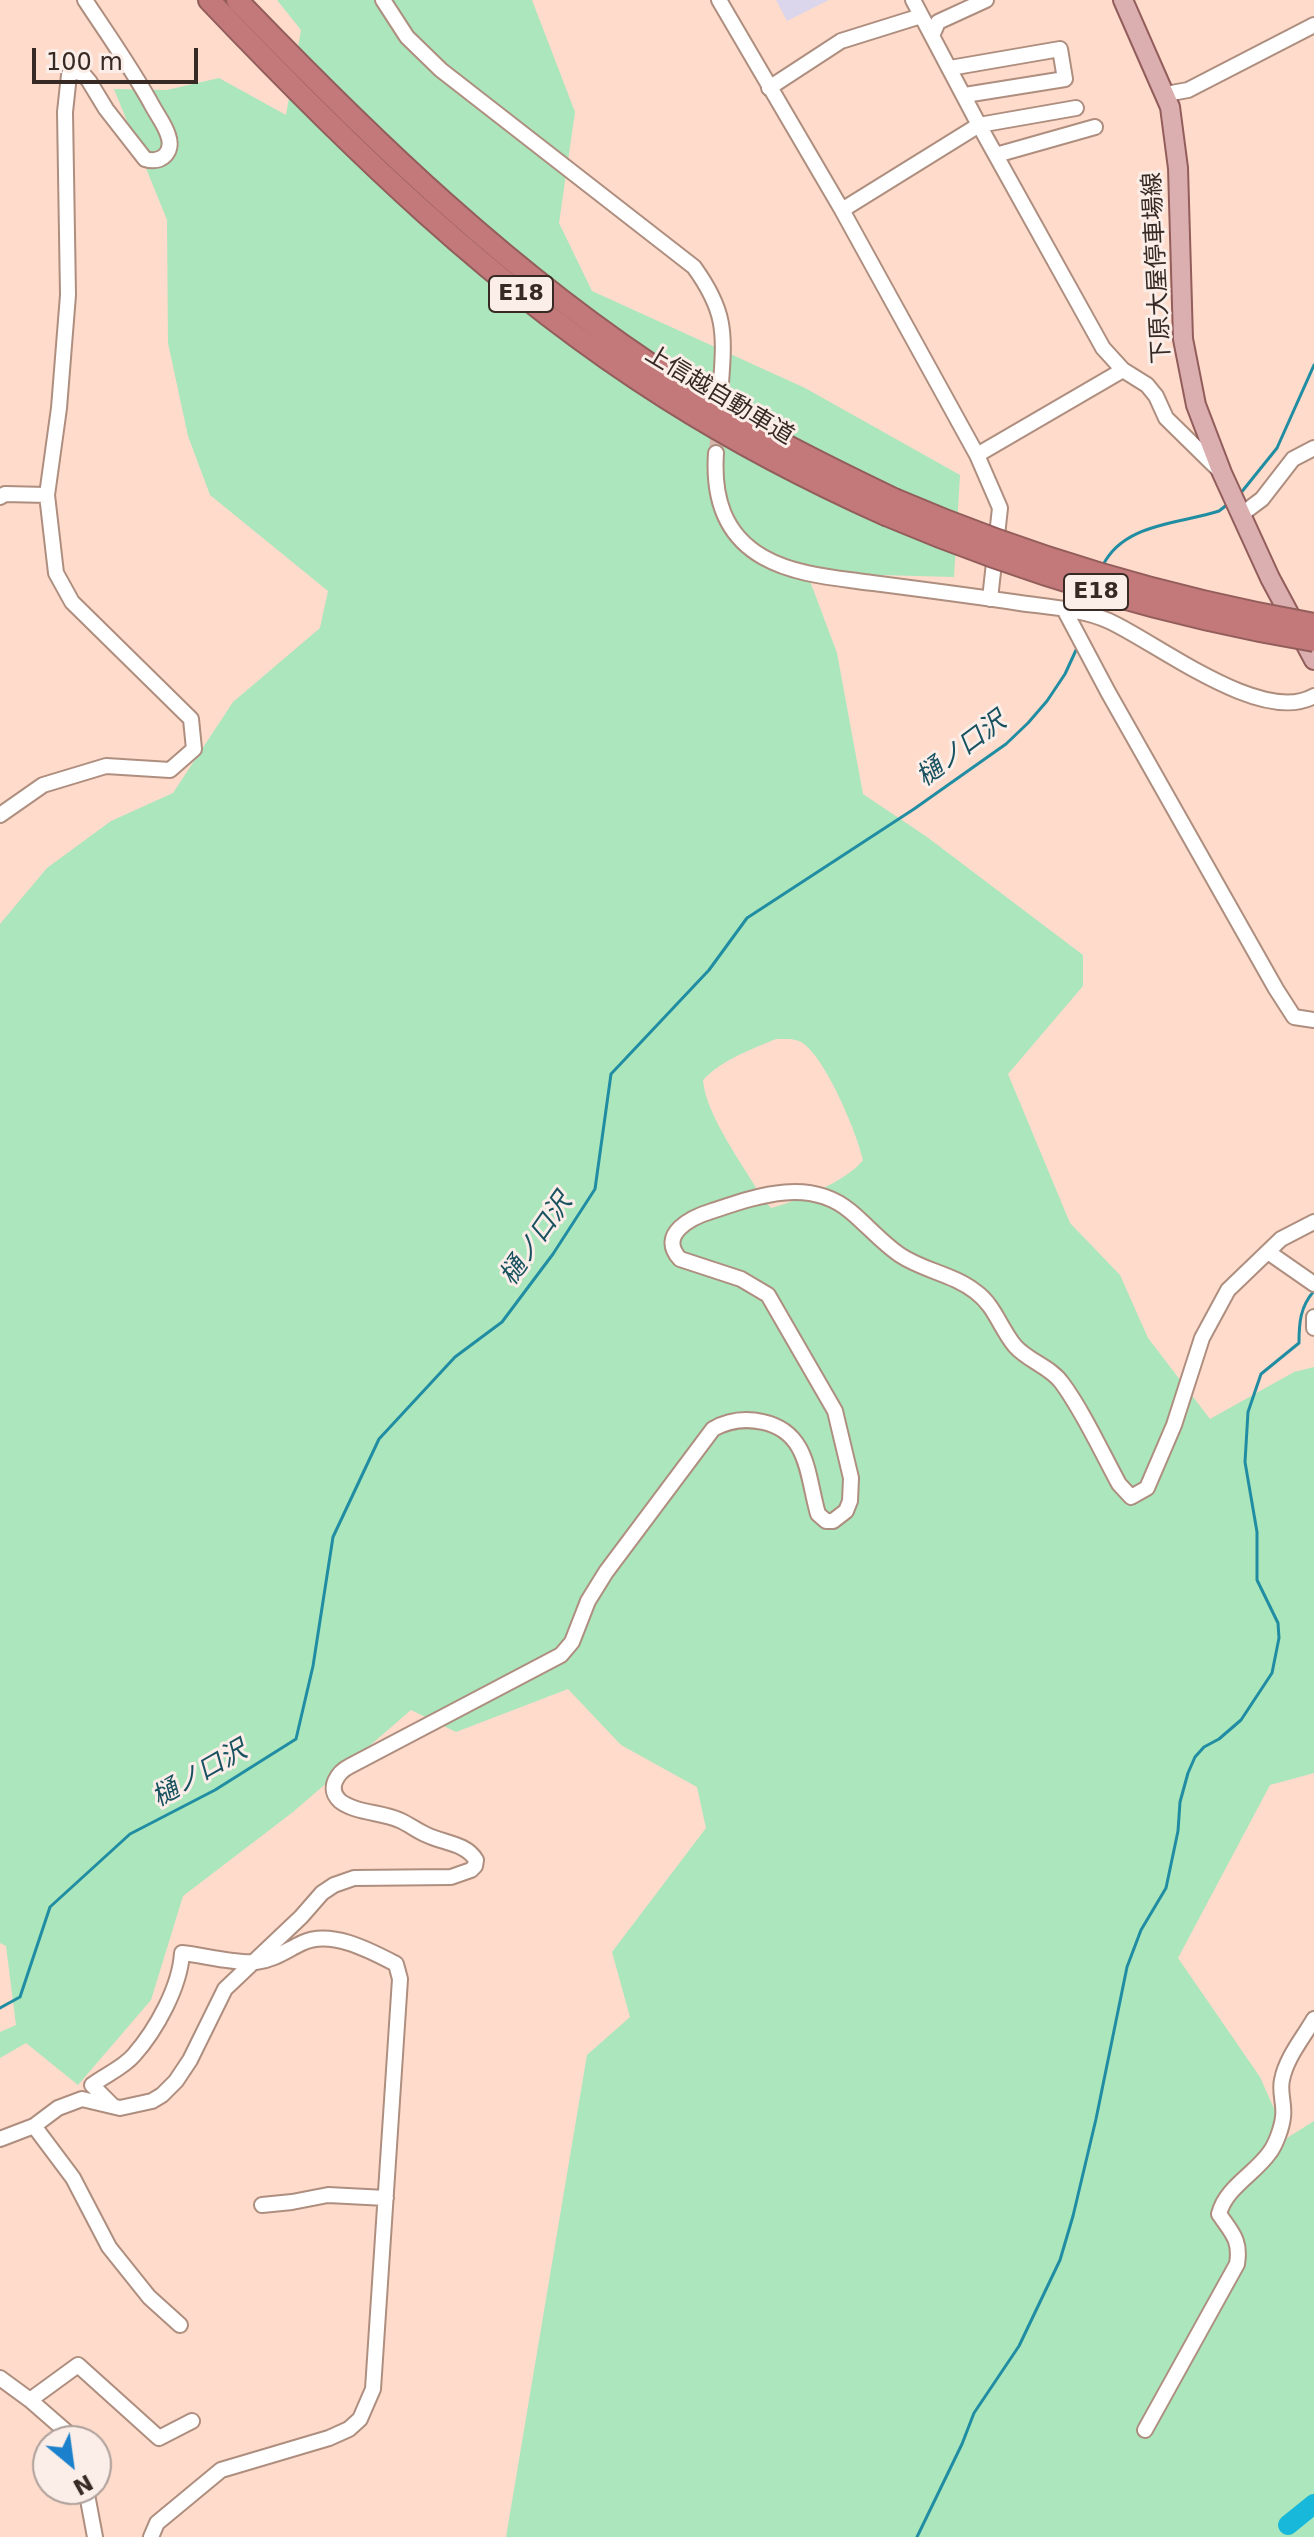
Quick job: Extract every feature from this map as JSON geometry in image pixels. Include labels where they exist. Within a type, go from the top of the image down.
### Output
[{"type":"highway","name":"上信越自動車道","points":[[209,0],[306,99],[413,201],[512,287],[665,398],[722,432],[830,490],[1095,574],[1187,599],[1314,624]]},
{"type":"highway","name":"上信越自動車道","points":[[237,0],[425,185],[487,240],[573,309],[675,380],[732,415],[890,507],[997,560],[1121,599],[1233,627],[1314,641]]},
{"type":"main road","name":"下原大屋停車場線","points":[[1123,1],[1170,107],[1178,168],[1183,339],[1196,405],[1222,473],[1270,578],[1314,660]]},
{"type":"street","points":[[0,815],[43,785],[106,766],[170,770],[194,749],[191,719],[72,602],[56,573],[47,495],[59,408],[68,295],[65,112],[69,75],[79,72],[89,81],[106,109],[145,159],[160,160],[167,155],[170,145],[168,134],[139,82],[85,0]]},
{"type":"street","points":[[383,0],[407,37],[441,70],[694,267],[712,292],[721,318],[721,383]]},
{"type":"street","points":[[719,0],[842,210],[977,455],[1000,508],[990,599]]},
{"type":"street","points":[[932,36],[938,22],[986,0]]},
{"type":"street","points":[[769,88],[841,41],[920,6],[932,36],[979,125],[1103,348],[1123,370],[1147,385],[1166,418],[1222,473]]},
{"type":"street","points":[[1166,94],[1188,90],[1314,25]]},
{"type":"street","points":[[950,68],[1060,49],[1065,79],[965,95]]},
{"type":"street","points":[[842,210],[979,125],[1076,108]]},
{"type":"street","points":[[996,155],[1095,127]]},
{"type":"street","points":[[977,455],[1123,370]]},
{"type":"street","points":[[1237,504],[1262,499],[1293,459],[1314,448]]},
{"type":"street","points":[[716,453],[714,479],[723,515],[746,545],[785,567],[826,577],[1064,609],[1107,620],[1217,682],[1269,700],[1289,703],[1306,701],[1314,696]]},
{"type":"street","points":[[0,497],[5,494],[47,495]]},
{"type":"street","points":[[1064,609],[1276,989],[1294,1017],[1314,1020]]},
{"type":"street","points":[[0,2139],[34,2126],[58,2108],[82,2099],[120,2108],[152,2101],[170,2089],[190,2060],[225,1989],[322,1893],[334,1885],[354,1878],[451,1877],[475,1866],[476,1860],[467,1850],[427,1836],[399,1820],[341,1802],[334,1791],[338,1774],[561,1655],[572,1642],[588,1601],[606,1572],[713,1429],[722,1423],[750,1420],[783,1429],[802,1450],[821,1518],[833,1521],[846,1511],[850,1501],[851,1478],[835,1411],[768,1295],[741,1279],[686,1261],[675,1254],[673,1241],[681,1224],[704,1213],[758,1196],[789,1192],[815,1194],[848,1209],[899,1255],[957,1279],[990,1304],[1016,1347],[1061,1381],[1119,1484],[1131,1497],[1147,1488],[1174,1425],[1202,1338],[1228,1290],[1281,1239],[1314,1222]]},
{"type":"street","points":[[1268,1252],[1314,1284]]},
{"type":"street","points":[[1314,1317],[1314,1328]]},
{"type":"street","points":[[113,2106],[92,2085],[133,2056],[170,2000],[179,1975],[182,1953],[255,1962],[282,1955],[305,1941],[334,1939],[396,1964],[400,1979],[373,2389],[360,2419],[349,2429],[329,2438],[221,2470],[157,2523],[151,2537]]},
{"type":"street","points":[[1145,2430],[1237,2264],[1240,2248],[1219,2209],[1233,2189],[1269,2154],[1274,2144],[1283,2117],[1281,2085],[1284,2071],[1314,2019]]},
{"type":"street","points":[[34,2126],[73,2178],[109,2247],[149,2297],[180,2325]]},
{"type":"street","points":[[262,2205],[328,2195],[386,2198]]},
{"type":"street","points":[[30,2400],[78,2365],[159,2438],[192,2421]]},
{"type":"street","points":[[0,2378],[59,2425]]},
{"type":"street","points":[[89,2505],[95,2537]]},
{"type":"shaded area","points":[[776,0],[829,0],[787,21]]},
{"type":"green space","points":[[277,0],[532,0],[575,112],[559,223],[592,291],[805,388],[960,475],[954,577],[807,573],[837,653],[863,794],[927,837],[1083,955],[1083,986],[1008,1074],[1070,1223],[1120,1275],[1148,1338],[1210,1419],[1294,1372],[1314,1367],[1314,1773],[1270,1785],[1178,1958],[1260,2077],[1287,2138],[1314,2121],[1314,2537],[506,2537],[587,2055],[630,2017],[612,1952],[706,1828],[697,1787],[621,1745],[568,1689],[456,1732],[411,1710],[293,1812],[183,1896],[151,2000],[78,2085],[26,2043],[0,2058],[0,2032],[16,2025],[6,1946],[0,1943],[0,924],[47,868],[111,821],[173,793],[233,702],[320,628],[328,591],[210,495],[188,436],[168,343],[167,220],[114,89],[167,90],[219,78],[286,115],[301,30]],"holes":[[[776,1039],[801,1042],[820,1063],[847,1114],[863,1160],[834,1182],[771,1208],[718,1124],[705,1094],[703,1080],[728,1061]]]},
{"type":"waterway","name":"樋ノ口沢","points":[[1240,494],[1277,448],[1314,365]]},
{"type":"waterway","name":"樋ノ口沢","points":[[1103,565],[1112,551],[1138,533],[1219,511],[1228,504]]},
{"type":"waterway","name":"樋ノ口沢","points":[[0,2008],[20,1997],[50,1907],[130,1834],[215,1790],[296,1739],[313,1666],[333,1537],[379,1439],[455,1357],[502,1322],[553,1254],[595,1189],[611,1074],[709,970],[747,918],[914,809],[1006,744],[1047,701],[1077,648]]},
{"type":"waterway","points":[[917,2537],[974,2413],[1019,2346],[1060,2260],[1096,2119],[1127,1967],[1141,1930],[1166,1888],[1178,1831],[1180,1802],[1188,1773],[1195,1757],[1204,1747],[1241,1720],[1272,1673],[1279,1638],[1278,1623],[1257,1580],[1257,1532],[1245,1462],[1248,1412],[1261,1374],[1299,1343],[1301,1316],[1314,1291]]},
{"type":"waterway","points":[[1288,2525],[1314,2504]]},
{"type":"tunnel","points":[[716,453],[721,383]]}]
